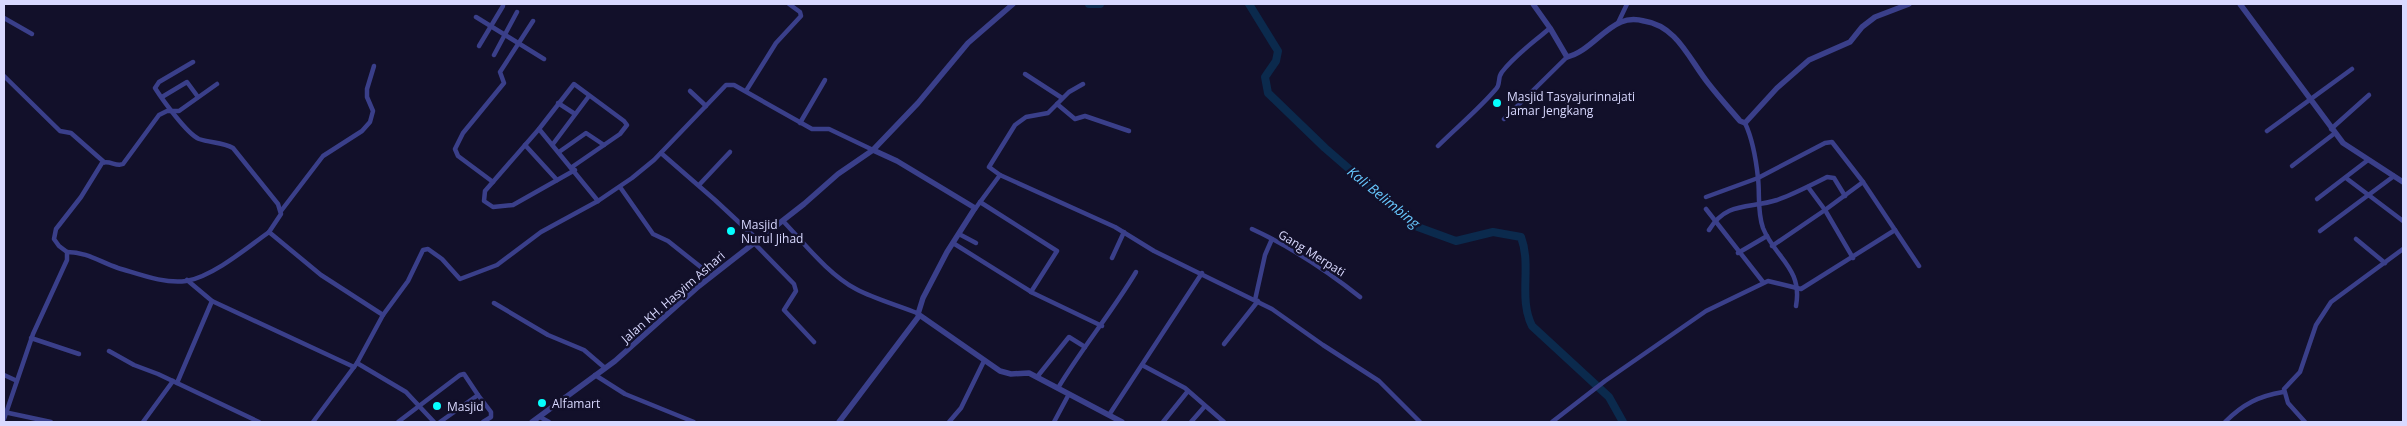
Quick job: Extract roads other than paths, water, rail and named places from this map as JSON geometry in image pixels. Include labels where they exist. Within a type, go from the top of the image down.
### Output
[{"type":"street","points":[[746,91],[767,55],[801,16],[800,12],[789,4]]},
{"type":"street","name":"Jalan KH. Hasyim Ashari","points":[[532,422],[605,368],[712,276],[783,221],[838,174],[873,150],[918,103],[968,43],[1013,4]]},
{"type":"street","points":[[1533,4],[1567,57]]},
{"type":"street","points":[[1618,23],[1627,4]]},
{"type":"street","points":[[1745,123],[1777,88],[1809,60],[1850,42],[1862,27],[1874,17],[1909,4]]},
{"type":"street","points":[[2240,4],[2343,143],[2403,182]]},
{"type":"street","points":[[479,46],[503,6]]},
{"type":"street","points":[[494,55],[517,12]]},
{"type":"street","points":[[476,17],[544,59]]},
{"type":"street","points":[[4,18],[32,34]]},
{"type":"street","points":[[1504,119],[1567,57],[1618,23],[1627,20],[1647,21],[1673,34],[1716,94],[1745,123],[1752,138],[1758,178],[1759,214],[1772,246],[1790,267],[1797,289],[1796,306]]},
{"type":"street","points":[[493,182],[458,156],[455,149],[463,133],[504,83],[500,74],[533,21]]},
{"type":"street","points":[[1438,146],[1475,112],[1498,87],[1499,76],[1508,65],[1550,28]]},
{"type":"street","points":[[193,62],[156,85],[155,88],[181,123],[198,138],[225,144],[233,148],[278,204],[281,211]]},
{"type":"street","points":[[104,162],[54,232],[57,244],[67,252],[83,253],[114,266],[156,278],[187,280],[216,267],[269,232],[281,211],[323,156],[362,131],[370,122],[373,111],[367,97],[367,89],[374,66]]},
{"type":"street","points":[[2267,131],[2352,68]]},
{"type":"street","points":[[1025,74],[1062,98]]},
{"type":"street","points":[[4,76],[60,131],[71,133],[104,162],[123,164],[159,115],[167,111],[179,111],[217,84]]},
{"type":"street","points":[[800,123],[825,80]]},
{"type":"street","points":[[162,97],[187,82],[198,97]]},
{"type":"street","points":[[574,84],[627,124],[620,134],[573,169],[518,203],[503,207],[490,206],[484,201],[483,194],[493,182],[539,129],[574,84]]},
{"type":"street","points":[[313,422],[356,365],[383,315],[408,281],[423,250],[428,249],[435,252],[457,278],[463,279],[497,264],[546,229],[598,201],[646,168],[728,84],[734,84],[800,123],[814,129],[829,129],[897,162],[975,209]]},
{"type":"street","points":[[1083,84],[1072,89],[1045,114],[1026,117],[1015,125],[989,167],[1000,175],[1124,232],[1154,251],[1256,300],[1379,381],[1420,422]]},
{"type":"street","points":[[690,91],[706,106]]},
{"type":"street","points":[[2292,166],[2333,131],[2369,95]]},
{"type":"street","points":[[553,144],[589,96]]},
{"type":"street","points":[[558,103],[575,114]]},
{"type":"street","points":[[1056,104],[1075,119],[1085,116],[1129,131]]},
{"type":"street","points":[[539,129],[598,201]]},
{"type":"street","points":[[559,152],[586,133],[604,145]]},
{"type":"street","points":[[1706,197],[1758,178],[1828,142],[1835,144],[1863,182],[1919,266]]},
{"type":"street","points":[[525,145],[556,180]]},
{"type":"street","points":[[699,185],[730,152]]},
{"type":"street","points":[[661,153],[699,185],[756,242],[794,284],[796,291],[784,310],[814,342]]},
{"type":"street","points":[[2317,198],[2368,160]]},
{"type":"street","points":[[839,422],[918,315],[952,243],[1000,175]]},
{"type":"street","points":[[2320,231],[2371,195],[2394,176]]},
{"type":"street","points":[[1709,230],[1715,220],[1732,209],[1777,200],[1831,177],[1837,182],[1845,196]]},
{"type":"street","points":[[2346,178],[2403,221]]},
{"type":"street","points":[[1772,246],[1863,182]]},
{"type":"street","points":[[620,187],[653,234],[668,240],[712,276]]},
{"type":"street","points":[[1808,187],[1825,210],[1853,258]]},
{"type":"street","points":[[980,202],[1057,251],[1031,292]]},
{"type":"street","points":[[1706,209],[1738,253],[1763,282]]},
{"type":"street","points":[[783,221],[812,252],[846,282],[864,292],[918,315],[984,361],[1008,374],[1025,372],[1122,422]]},
{"type":"street","name":"Gang Merpati","points":[[1252,229],[1325,270],[1360,297]]},
{"type":"street","points":[[1552,422],[1605,381],[1706,311],[1763,282],[1771,281],[1797,289],[1805,287],[1895,230]]},
{"type":"street","points":[[269,232],[321,275],[383,315]]},
{"type":"street","points":[[1112,258],[1124,232]]},
{"type":"street","points":[[959,234],[976,244]]},
{"type":"street","points":[[1738,253],[1767,236]]},
{"type":"street","points":[[2356,238],[2385,263]]},
{"type":"street","points":[[1224,344],[1256,300],[1265,255],[1272,239]]},
{"type":"street","points":[[952,243],[1031,292],[1102,326]]},
{"type":"street","points":[[2283,392],[2300,372],[2316,325],[2331,302],[2403,249]]},
{"type":"street","points":[[4,419],[4,413],[31,338],[66,265],[67,252]]},
{"type":"street","points":[[1058,388],[1085,347],[1102,326],[1136,272]]},
{"type":"street","points":[[1109,415],[1202,273]]},
{"type":"street","points":[[187,280],[212,301],[356,365],[406,392],[434,422]]},
{"type":"street","points":[[143,422],[175,382],[212,301]]},
{"type":"street","points":[[494,303],[548,335],[584,350],[605,368]]},
{"type":"street","points":[[1036,377],[1069,337],[1085,347]]},
{"type":"street","points":[[31,338],[79,354]]},
{"type":"street","points":[[109,351],[134,365],[149,370],[259,422]]},
{"type":"street","points":[[949,422],[961,408],[984,361]]},
{"type":"street","points":[[1142,365],[1188,391],[1224,422]]},
{"type":"street","points":[[398,422],[461,374],[466,376],[491,412],[490,417],[483,422]]},
{"type":"street","points":[[4,375],[16,380]]},
{"type":"street","points":[[595,375],[625,394],[694,422]]},
{"type":"street","points":[[1163,422],[1188,391]]},
{"type":"street","points":[[2225,422],[2249,402],[2265,395],[2283,392]]},
{"type":"street","points":[[2283,392],[2288,402],[2305,422]]},
{"type":"street","points":[[1054,422],[1069,394]]},
{"type":"street","points":[[440,422],[478,395]]},
{"type":"street","points":[[1191,422],[1205,406]]},
{"type":"street","points":[[4,413],[51,422]]},
{"type":"street","points":[[540,417],[549,422]]},
{"type":"waterway","name":"Kali Belimbing","points":[[1089,4],[1100,4]]},
{"type":"waterway","name":"Kali Belimbing","points":[[1249,4],[1278,51],[1276,61],[1265,77],[1268,93],[1325,148],[1415,226],[1456,241],[1493,232],[1521,237],[1525,259],[1526,304],[1532,326],[1609,397],[1623,422]]},
{"type":"place","name":"Masjid Tasyajurinnajati Jamar Jengkang","points":[[1497,103]]},
{"type":"place","name":"Masjid Nurul Jihad","points":[[731,231]]},
{"type":"place","name":"Alfamart","points":[[542,403]]},
{"type":"place","name":"Masjid","points":[[437,406]]}]
